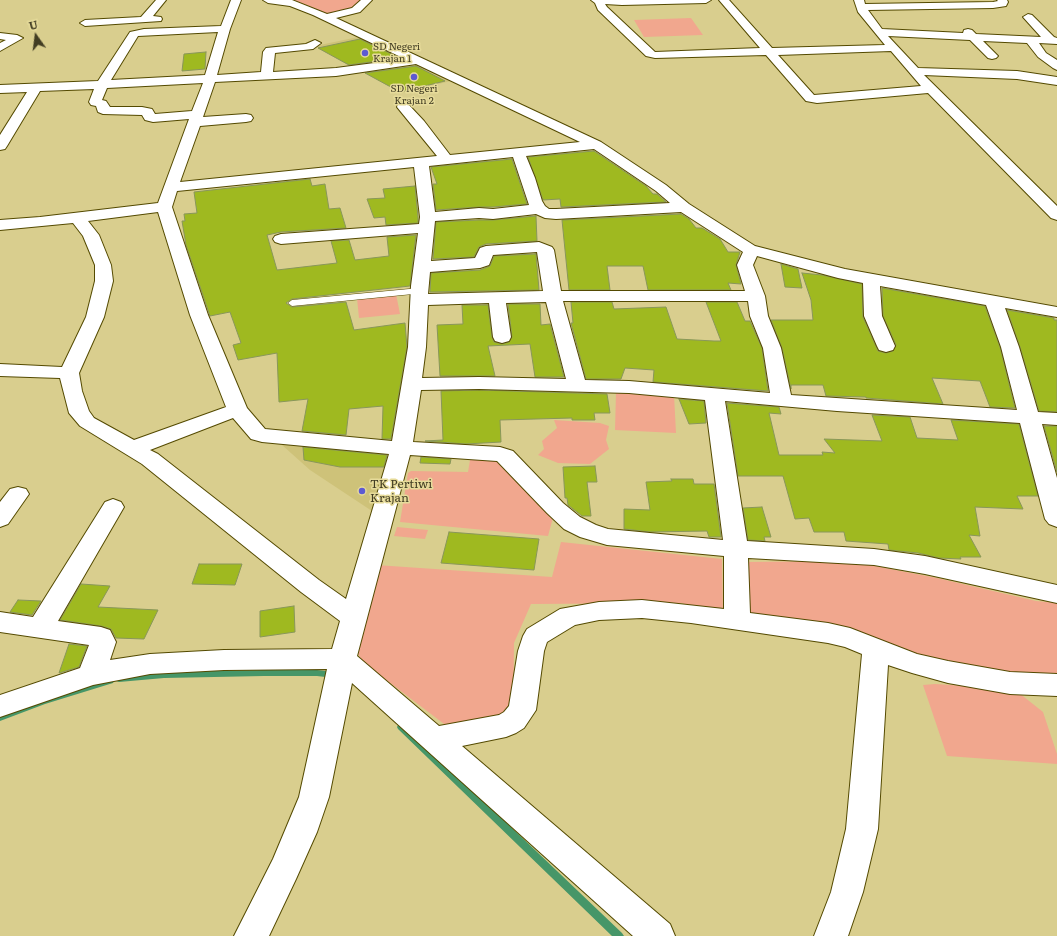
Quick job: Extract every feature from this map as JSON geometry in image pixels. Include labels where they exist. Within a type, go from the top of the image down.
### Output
[{"type":"street","points":[[144,19],[161,0]]},
{"type":"street","points":[[236,0],[225,29],[210,79],[164,207],[199,315],[237,410],[258,434],[267,437],[401,448],[500,454],[505,456],[554,508],[572,523],[588,531],[607,537],[736,549],[874,557],[932,566],[1057,594]]},
{"type":"street","points":[[268,0],[284,1],[326,18],[596,145],[661,188],[684,207],[752,250],[844,274],[1057,312]]},
{"type":"street","points":[[326,18],[356,10],[367,0]]},
{"type":"street","points":[[597,1],[706,0]]},
{"type":"street","points":[[724,0],[810,98],[817,99],[931,89]]},
{"type":"street","points":[[860,4],[993,5],[1002,4],[1002,0]]},
{"type":"street","points":[[597,1],[602,8],[652,55],[894,48]]},
{"type":"street","points":[[860,4],[872,24],[881,32],[931,89],[1057,215]]},
{"type":"street","points":[[215,16],[230,16]]},
{"type":"street","points":[[1028,17],[1054,41]]},
{"type":"street","points":[[85,23],[168,18]]},
{"type":"street","points":[[963,26],[992,56]]},
{"type":"street","points":[[225,29],[136,33],[132,36],[102,85],[95,102],[101,104],[105,110],[110,112],[142,111],[147,112],[150,117],[153,118],[246,118]]},
{"type":"street","points":[[881,32],[1054,41]]},
{"type":"street","points":[[0,36],[17,38],[0,48]]},
{"type":"street","points":[[1031,40],[1042,55],[1057,66]]},
{"type":"street","points":[[267,76],[270,50],[309,47],[315,43]]},
{"type":"street","points":[[0,89],[267,76],[355,70],[416,61]]},
{"type":"street","points":[[915,71],[1016,75],[1038,80],[1057,81]]},
{"type":"street","points":[[0,146],[36,88]]},
{"type":"street","points":[[403,107],[419,124],[447,160]]},
{"type":"street","points":[[171,187],[596,145]]},
{"type":"street","points":[[518,152],[528,178],[534,202],[539,209],[545,213],[556,214],[684,207]]},
{"type":"street","points":[[251,936],[285,869],[314,797],[341,671],[375,539],[401,448],[418,347],[420,295],[427,222],[421,162]]},
{"type":"street","points":[[0,224],[78,218],[164,207]]},
{"type":"street","points":[[281,239],[427,222],[478,213],[494,214],[539,209]]},
{"type":"street","points":[[78,218],[91,235],[104,265],[104,281],[96,317],[69,373],[72,391],[79,413],[87,422],[150,459],[310,586],[355,618]]},
{"type":"street","points":[[423,267],[480,263],[483,261],[484,253],[488,251],[544,248],[546,250],[553,296],[577,385]]},
{"type":"street","points":[[752,250],[745,265],[756,296],[759,316],[772,348],[782,401]]},
{"type":"street","points":[[872,278],[871,288],[873,316],[886,346]]},
{"type":"street","points":[[420,295],[497,298],[553,296],[756,296]]},
{"type":"street","points":[[497,298],[502,337]]},
{"type":"street","points":[[994,301],[1010,347],[1057,519]]},
{"type":"street","points":[[0,370],[69,373]]},
{"type":"street","points":[[412,384],[577,385],[782,401],[1057,419]]},
{"type":"street","points":[[714,395],[736,549],[737,619]]},
{"type":"street","points":[[131,449],[237,410]]},
{"type":"street","points":[[0,519],[18,494]]},
{"type":"street","points":[[40,628],[113,507]]},
{"type":"street","points":[[436,739],[506,725],[514,720],[522,710],[531,651],[536,636],[569,616],[598,612],[642,609],[737,619],[828,633],[850,638],[912,663],[948,672],[1010,683],[1057,685]]},
{"type":"street","points":[[0,622],[101,637],[102,642],[91,675]]},
{"type":"street","points":[[831,936],[847,892],[862,829],[876,649]]},
{"type":"street","points":[[0,706],[91,675],[150,664],[224,660],[341,671],[436,739],[658,936]]},
{"type":"lane","points":[[292,303],[420,295]]},
{"type":"shaded area","points":[[294,0],[371,0],[362,11],[333,16]]},
{"type":"shaded area","points":[[691,18],[703,35],[644,37],[634,20]]},
{"type":"shaded area","points":[[363,36],[408,60],[358,71],[315,46]]},
{"type":"shaded area","points":[[418,61],[455,80],[401,93],[362,71]],"holes":[[[436,76],[444,81],[392,87]]]},
{"type":"shaded area","points":[[396,294],[400,314],[359,318],[357,298]]},
{"type":"shaded area","points":[[616,393],[674,395],[676,433],[615,430]]},
{"type":"shaded area","points":[[554,420],[600,423],[609,426],[606,440],[609,449],[590,464],[558,463],[538,455],[544,449],[542,441],[557,428]]},
{"type":"shaded area","name":"TK Pertiwi Krajan","points":[[282,445],[393,448],[375,513],[310,470]],"holes":[[[304,448],[390,449],[387,467],[341,467],[305,460]]]},
{"type":"shaded area","points":[[471,454],[500,458],[554,514],[548,536],[400,522],[408,473],[411,471],[468,472]]},
{"type":"shaded area","points":[[397,527],[428,530],[425,539],[394,536]]},
{"type":"shaded area","points":[[561,542],[722,559],[723,619],[705,616],[682,603],[531,604],[514,643],[513,725],[452,730],[364,663],[358,654],[376,565],[552,577]]},
{"type":"shaded area","points":[[849,561],[937,578],[1036,601],[1057,603],[1057,676],[968,669],[750,619],[743,562]]},
{"type":"shaded area","points":[[935,684],[1014,689],[1043,712],[1057,754],[1057,764],[947,756],[923,685]]},
{"type":"building","points":[[360,39],[400,58],[349,65],[318,48]]},
{"type":"building","points":[[206,52],[205,69],[182,71],[184,54]]},
{"type":"building","points":[[416,66],[445,81],[400,92],[365,73]]},
{"type":"building","points":[[594,151],[646,186],[653,194],[657,194],[666,202],[561,207],[560,199],[543,200],[528,157]]},
{"type":"building","points":[[512,159],[527,204],[436,210],[433,184],[437,184],[431,167]]},
{"type":"building","points":[[310,179],[312,186],[325,184],[329,209],[340,208],[346,228],[281,232],[267,235],[277,270],[337,263],[331,241],[349,240],[355,260],[389,256],[387,237],[416,235],[410,286],[292,299],[286,303],[292,307],[346,302],[354,330],[405,323],[407,347],[391,439],[382,439],[383,406],[349,409],[346,435],[302,431],[308,399],[279,402],[277,353],[238,360],[233,345],[241,343],[230,312],[210,316],[186,245],[182,221],[185,221],[184,214],[197,213],[194,192]]},
{"type":"building","points":[[415,186],[418,223],[386,225],[385,217],[374,218],[367,199],[385,198],[383,189]]},
{"type":"building","points":[[681,214],[689,219],[696,228],[702,228],[720,239],[728,252],[740,252],[736,265],[741,284],[728,283],[731,290],[648,290],[643,266],[607,266],[610,290],[569,290],[562,220]]},
{"type":"building","points":[[536,216],[537,241],[486,244],[479,247],[474,257],[433,259],[436,222],[493,220]]},
{"type":"building","points":[[536,254],[539,290],[430,292],[431,273],[480,270],[490,266],[494,256]]},
{"type":"building","points":[[781,264],[798,269],[802,288],[785,287]]},
{"type":"building","points":[[802,273],[822,275],[862,284],[863,317],[878,351],[886,353],[893,351],[896,345],[883,316],[882,288],[985,306],[1000,347],[1015,408],[990,407],[980,381],[932,378],[943,404],[866,397],[826,396],[823,385],[791,385],[791,389],[782,348],[771,320],[813,320],[811,300]]},
{"type":"building","points":[[571,302],[612,302],[614,309],[666,307],[677,339],[721,341],[706,302],[737,302],[745,321],[750,321],[762,348],[768,391],[653,382],[654,370],[625,368],[621,379],[586,379],[571,323],[573,323]]},
{"type":"building","points":[[508,304],[540,304],[541,325],[550,324],[564,377],[535,377],[530,344],[488,346],[495,376],[440,376],[437,325],[463,324],[462,305],[488,305],[494,342],[502,344],[509,342],[512,337]]},
{"type":"building","points":[[1007,310],[1054,318],[1054,320],[1057,320],[1057,412],[1039,411],[1020,347]]},
{"type":"building","points":[[479,390],[607,394],[610,413],[594,413],[595,420],[572,420],[572,418],[500,420],[501,442],[466,444],[425,441],[443,440],[441,391]]},
{"type":"building","points":[[679,399],[704,401],[706,423],[689,424]]},
{"type":"building","points":[[727,403],[779,407],[781,414],[769,413],[779,455],[823,455],[822,452],[835,453],[824,439],[882,441],[872,415],[910,417],[917,438],[958,440],[951,420],[1019,424],[1038,496],[1017,496],[1023,509],[975,507],[980,536],[969,535],[981,557],[960,557],[961,559],[939,558],[918,553],[889,550],[888,544],[846,541],[844,532],[814,532],[809,518],[795,519],[783,476],[738,476]]},
{"type":"building","points":[[1044,426],[1057,426],[1057,472]]},
{"type":"building","points":[[303,447],[387,455],[384,467],[340,467],[304,460]]},
{"type":"building","points":[[421,457],[451,459],[450,464],[420,463]]},
{"type":"building","points":[[595,466],[597,482],[587,482],[591,516],[582,516],[568,505],[567,498],[565,498],[563,467]]},
{"type":"building","points":[[671,479],[693,479],[694,484],[714,484],[721,537],[709,537],[707,531],[650,532],[624,529],[624,509],[650,510],[646,482],[672,481]]},
{"type":"building","points":[[762,507],[771,537],[764,537],[765,541],[748,540],[743,508]]},
{"type":"building","points":[[449,532],[539,539],[534,570],[441,563]]},
{"type":"building","points":[[199,564],[242,564],[235,585],[192,584]]},
{"type":"building","points":[[81,584],[110,586],[98,607],[158,610],[144,639],[116,638],[111,629],[101,626],[60,620]]},
{"type":"building","points":[[18,600],[41,601],[32,615],[10,612]]},
{"type":"building","points":[[294,606],[295,632],[260,637],[260,611]]},
{"type":"building","points":[[69,644],[87,646],[79,667],[59,673]]},
{"type":"waterway","points":[[119,679],[164,675],[264,673],[317,673],[334,675]]},
{"type":"waterway","points":[[0,718],[43,702],[110,681]]},
{"type":"waterway","points":[[401,727],[619,936]]},
{"type":"place","name":"SD Negeri Krajan 1","points":[[365,53]]},
{"type":"place","name":"SD Negeri Krajan 2","points":[[414,77]]},
{"type":"place","name":"TK Pertiwi Krajan","points":[[362,491]]}]
